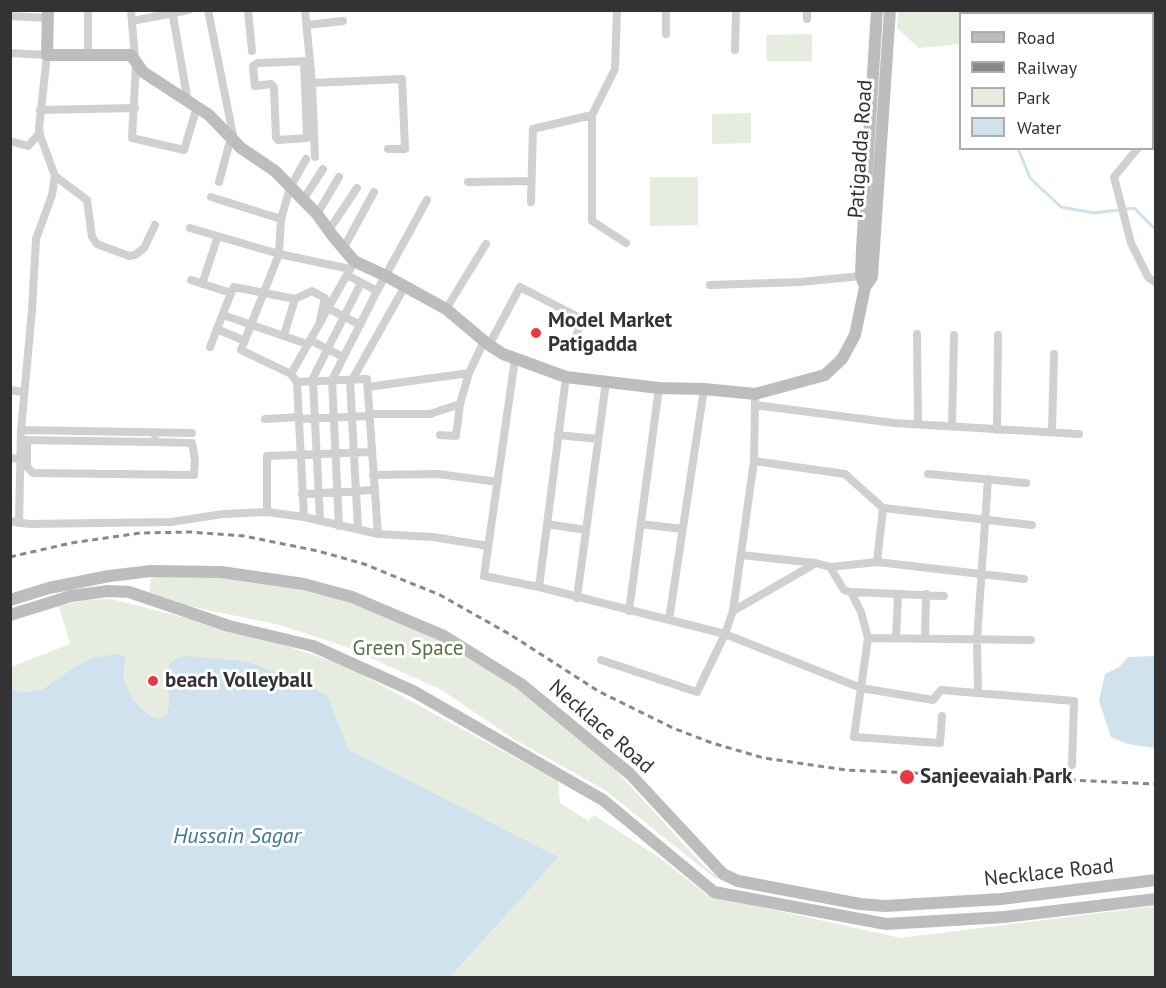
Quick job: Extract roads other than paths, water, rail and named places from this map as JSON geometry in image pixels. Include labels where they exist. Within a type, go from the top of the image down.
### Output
[{"type":"main road","name":"Patigadda Road","points":[[755,399],[825,375],[833,369],[849,349],[855,335],[863,282],[872,276],[877,10]]},
{"type":"main road","name":"Patigadda Road","points":[[873,158],[890,10]]},
{"type":"main road","points":[[48,14],[47,56],[126,54],[143,72],[209,115],[232,139],[275,171],[317,213],[343,249],[350,268],[386,276],[405,286],[446,309],[487,343],[515,359],[566,377],[659,388],[704,389],[755,399]]},
{"type":"main road","name":"Necklace Road","points":[[10,600],[49,588],[128,573],[152,571],[221,572],[304,584],[352,597],[444,636],[521,684],[630,774],[723,874],[738,881],[860,904],[885,906],[1001,899],[1155,880]]},
{"type":"main road","points":[[128,573],[129,592]]},
{"type":"main road","name":"Necklace Road","points":[[10,615],[71,596],[108,591],[129,592],[229,626],[313,646],[413,691],[603,800],[714,892],[886,924],[1004,916],[1155,899]]},
{"type":"main road","points":[[714,892],[723,874]]},
{"type":"main road","points":[[885,906],[886,924]]},
{"type":"street","points":[[88,10],[88,55]]},
{"type":"street","points":[[131,10],[135,61],[135,108],[132,138],[184,150],[192,105],[172,12]]},
{"type":"street","points":[[132,21],[189,10]]},
{"type":"street","points":[[208,10],[232,139],[219,182]]},
{"type":"street","points":[[248,10],[252,51]]},
{"type":"street","points":[[305,10],[311,138]]},
{"type":"street","points":[[617,10],[615,69],[592,115],[592,221],[626,243]]},
{"type":"street","points":[[666,10],[666,34]]},
{"type":"street","points":[[735,50],[736,10]]},
{"type":"street","points":[[10,16],[48,14]]},
{"type":"street","points":[[307,25],[343,21]]},
{"type":"street","points":[[10,53],[47,56],[39,133],[55,176],[52,195],[36,239],[21,430],[27,467],[33,473],[194,475],[195,460],[192,443],[24,440]]},
{"type":"street","points":[[304,517],[297,382],[291,374],[241,350],[279,254],[281,219],[290,188],[310,158],[312,83],[307,61]]},
{"type":"street","points":[[307,61],[258,63],[253,66],[255,86],[271,84],[274,87],[277,140],[311,138]]},
{"type":"street","points":[[312,83],[402,79],[405,149],[388,149]]},
{"type":"street","points":[[40,110],[135,108]]},
{"type":"street","points":[[531,201],[534,129],[592,115]]},
{"type":"street","points":[[10,141],[28,147],[39,133]]},
{"type":"street","points":[[1136,150],[1114,177],[1131,243],[1148,277],[1155,283]]},
{"type":"street","points":[[303,200],[323,169]]},
{"type":"street","points":[[55,176],[87,200],[92,237],[97,244],[129,256],[135,255],[144,248],[155,225]]},
{"type":"street","points":[[317,213],[339,177]]},
{"type":"street","points":[[468,182],[531,181]]},
{"type":"street","points":[[329,230],[357,188]]},
{"type":"street","points":[[343,249],[374,192]]},
{"type":"street","points":[[211,197],[281,219]]},
{"type":"street","points":[[339,526],[332,380],[427,200]]},
{"type":"street","points":[[190,228],[279,254],[350,268],[361,283],[377,291]]},
{"type":"street","points":[[202,284],[218,236]]},
{"type":"street","points":[[446,309],[486,244]]},
{"type":"street","points":[[291,374],[350,268]]},
{"type":"street","points":[[190,280],[231,293]]},
{"type":"street","points":[[710,285],[863,282]]},
{"type":"street","points":[[320,520],[312,381],[361,283]]},
{"type":"street","points":[[358,529],[351,380],[405,286]]},
{"type":"street","points":[[210,347],[234,287],[295,299],[312,291],[325,298],[319,325]]},
{"type":"street","points":[[440,435],[456,436],[460,404],[469,373],[520,287],[582,319],[575,339]]},
{"type":"street","points":[[284,335],[295,299]]},
{"type":"street","points":[[328,308],[360,325]]},
{"type":"street","points":[[223,315],[309,342],[343,357]]},
{"type":"street","points":[[217,329],[244,341]]},
{"type":"street","points":[[917,333],[918,424]]},
{"type":"street","points":[[952,426],[954,334]]},
{"type":"street","points":[[997,430],[998,334]]},
{"type":"street","points":[[1052,432],[1054,354]]},
{"type":"street","points":[[515,359],[484,576],[538,587],[725,634],[861,688],[933,700],[941,690],[1074,701],[1072,765]]},
{"type":"street","points":[[368,387],[469,373]]},
{"type":"street","points":[[538,587],[566,377]]},
{"type":"street","points":[[297,382],[367,379],[378,534]]},
{"type":"street","points":[[578,598],[606,382]]},
{"type":"street","points":[[629,611],[659,388]]},
{"type":"street","points":[[669,620],[704,389]]},
{"type":"street","points":[[10,390],[23,392]]},
{"type":"street","points":[[600,660],[696,692],[725,634],[733,611],[754,461],[755,399],[894,423],[1079,434]]},
{"type":"street","points":[[265,419],[430,414],[460,404]]},
{"type":"street","points":[[21,430],[192,433]]},
{"type":"street","points":[[154,433],[155,442]]},
{"type":"street","points":[[558,435],[598,439]]},
{"type":"street","points":[[24,440],[15,459],[15,522],[171,522],[223,514],[267,512],[320,520],[378,534],[433,537],[488,546]]},
{"type":"street","points":[[267,512],[267,456],[372,452]]},
{"type":"street","points":[[754,461],[845,474],[883,508],[1032,525]]},
{"type":"street","points":[[373,475],[438,474],[498,482]]},
{"type":"street","points":[[928,474],[1026,483]]},
{"type":"street","points":[[978,693],[977,640],[988,479]]},
{"type":"street","points":[[302,494],[374,490]]},
{"type":"street","points":[[877,562],[883,508]]},
{"type":"street","points":[[547,524],[586,530]]},
{"type":"street","points":[[641,524],[682,530]]},
{"type":"street","points":[[741,555],[816,563],[830,567],[877,562],[1024,579]]},
{"type":"street","points":[[733,611],[816,563]]},
{"type":"street","points":[[830,567],[844,590],[851,592],[944,596]]},
{"type":"street","points":[[851,592],[861,612],[868,638],[854,737],[940,743],[942,716]]},
{"type":"street","points":[[896,638],[898,594]]},
{"type":"street","points":[[925,639],[926,594]]},
{"type":"street","points":[[868,638],[1031,640]]},
{"type":"water","name":"Hussain Sagar","points":[[119,654],[126,659],[123,676],[132,698],[143,710],[159,719],[167,715],[169,702],[166,671],[170,663],[177,658],[187,656],[244,661],[292,678],[328,696],[348,749],[558,857],[450,977],[11,977],[11,690],[28,692],[43,689],[71,669],[92,658]]},
{"type":"water","points":[[1155,656],[1155,748],[1128,744],[1111,737],[1099,701],[1105,674],[1119,667],[1128,657]]},
{"type":"waterway","points":[[1019,150],[1030,178],[1061,207],[1094,213],[1134,208],[1156,230]]},
{"type":"railway","points":[[10,557],[71,543],[140,533],[191,532],[244,536],[318,551],[364,564],[440,595],[511,635],[598,691],[673,728],[712,743],[764,758],[846,770],[1156,784]]},
{"type":"place","name":"Model Market Patigadda","points":[[536,333]]},
{"type":"place","name":"beach Volleyball","points":[[153,681]]},
{"type":"place","name":"Sanjeevaiah Park","points":[[907,777]]},
{"type":"park label","name":"Green Space","points":[[408,649]]}]
